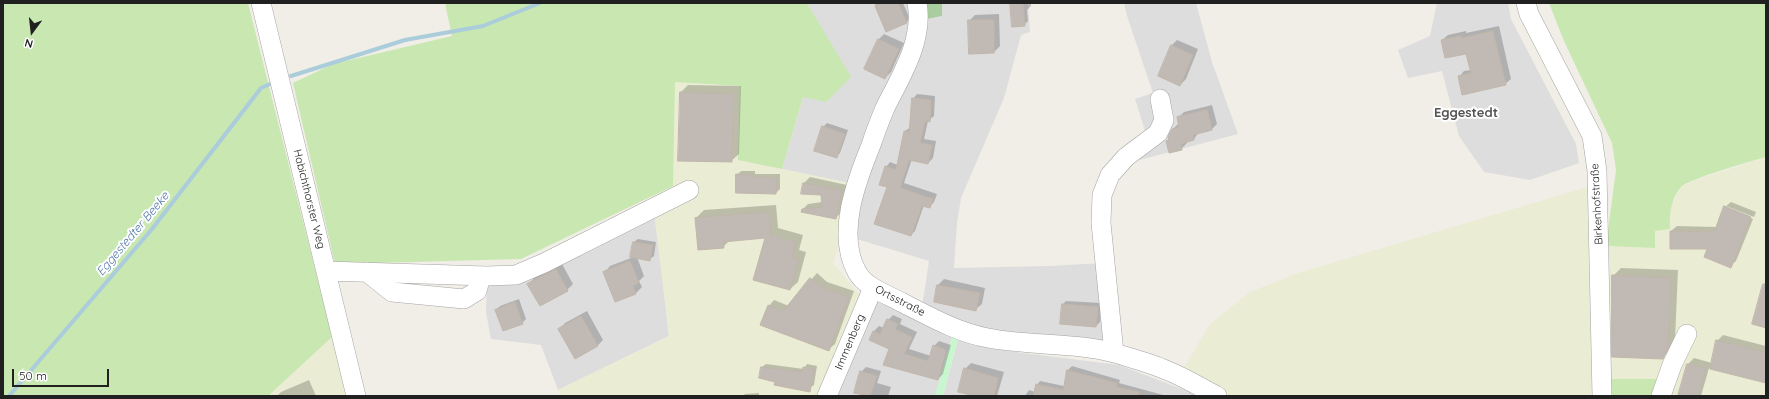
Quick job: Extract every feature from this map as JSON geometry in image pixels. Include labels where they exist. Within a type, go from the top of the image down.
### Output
[{"type":"street","name":"Habichthorster Weg","points":[[261,3],[356,396]]},
{"type":"street","name":"Ortsstraße","points":[[917,3],[919,13],[916,37],[908,63],[884,110],[864,161],[851,203],[848,219],[849,249],[857,273],[873,288],[956,330],[981,336],[1085,348],[1114,353],[1165,369],[1217,396]]},
{"type":"street","name":"Birkenhofstraße","points":[[1526,3],[1529,14],[1592,136],[1598,172],[1602,396]]},
{"type":"street","points":[[1114,353],[1101,224],[1102,195],[1110,175],[1126,157],[1158,133],[1164,120],[1160,99]]},
{"type":"street","points":[[326,271],[368,272],[392,292],[464,298],[477,291],[481,276],[516,275],[689,190]]},
{"type":"street","name":"Immenberg","points":[[827,396],[873,288]]},
{"type":"street","points":[[1661,396],[1672,364],[1687,334]]},
{"type":"shaded area","points":[[807,3],[913,3],[927,19],[942,16],[942,3],[1028,3],[1030,32],[1021,35],[1004,98],[961,198],[957,223],[954,268],[1103,263],[1104,347],[977,328],[922,307],[929,261],[857,239],[849,183],[782,169],[803,97],[850,77]]},
{"type":"shaded area","points":[[1124,3],[1196,3],[1212,62],[1238,134],[1132,162],[1126,144],[1145,131],[1135,99],[1153,93]]},
{"type":"shaded area","points":[[1437,3],[1508,3],[1511,19],[1576,144],[1579,163],[1530,180],[1484,172],[1459,136],[1442,71],[1408,78],[1398,50],[1430,36]]},
{"type":"shaded area","points":[[656,218],[669,336],[558,390],[541,345],[491,339],[486,312],[487,279],[554,265],[585,254]]},
{"type":"shaded area","points":[[861,294],[952,337],[935,396],[821,396]]},
{"type":"shaded area","points":[[958,339],[984,347],[1119,365],[1195,394],[1194,396],[943,396]]},
{"type":"green space","points":[[3,3],[248,3],[332,337],[268,396],[3,396]]},
{"type":"green space","points":[[445,3],[807,3],[851,77],[826,102],[803,97],[782,169],[738,160],[740,86],[675,82],[673,186],[521,259],[335,264],[293,83],[333,64],[452,36]]},
{"type":"green space","points":[[924,3],[942,3],[942,16],[927,19]]},
{"type":"green space","points":[[1549,3],[1766,3],[1766,157],[1696,179],[1681,187],[1675,196],[1671,207],[1670,229],[1655,231],[1655,248],[1606,246],[1616,170],[1612,143],[1564,41]]},
{"type":"green space","points":[[675,82],[741,86],[739,160],[849,183],[841,214],[837,252],[833,263],[856,291],[861,294],[821,396],[562,396],[558,390],[669,336],[652,196],[673,186]]},
{"type":"green space","points":[[1766,157],[1766,396],[1667,396],[1659,379],[1609,379],[1606,246],[1654,248],[1655,231],[1670,229],[1669,219],[1672,202],[1681,187],[1695,180]]},
{"type":"green space","points":[[1591,186],[1593,396],[1231,396],[1183,369],[1210,324],[1250,292],[1298,273]]},
{"type":"green space","points":[[332,337],[347,396],[268,396]]},
{"type":"green space","points":[[952,337],[958,339],[943,396],[935,396]]},
{"type":"green space","points":[[1609,379],[1659,379],[1655,396],[1610,396]]},
{"type":"building","points":[[882,3],[898,3],[907,23],[886,32],[875,6]]},
{"type":"building","points":[[1010,3],[1023,3],[1025,26],[1012,27]]},
{"type":"building","points":[[968,20],[994,20],[994,53],[969,54]]},
{"type":"building","points":[[1493,31],[1506,85],[1462,95],[1458,76],[1471,73],[1466,54],[1445,58],[1441,40],[1461,36],[1461,38]]},
{"type":"building","points":[[878,39],[899,49],[885,79],[864,69]]},
{"type":"building","points":[[1171,45],[1193,55],[1180,86],[1158,76]]},
{"type":"building","points":[[680,92],[734,94],[732,162],[678,161]]},
{"type":"building","points":[[912,98],[931,100],[930,122],[925,121],[920,143],[932,145],[928,164],[909,160],[900,188],[933,199],[930,208],[922,206],[911,236],[874,224],[887,187],[879,185],[885,166],[896,170],[904,131],[909,132]]},
{"type":"building","points":[[1207,110],[1212,130],[1193,135],[1194,140],[1181,144],[1182,150],[1169,153],[1166,141],[1169,140],[1168,137],[1172,129],[1179,127],[1177,117]]},
{"type":"building","points":[[822,126],[845,134],[837,158],[814,151]]},
{"type":"building","points":[[736,174],[752,175],[752,177],[777,178],[776,194],[736,193]]},
{"type":"building","points":[[803,183],[842,190],[836,219],[801,212],[802,209],[822,207],[821,195],[801,194]]},
{"type":"building","points":[[1724,206],[1751,217],[1731,268],[1704,257],[1707,249],[1670,249],[1670,231],[1714,232]]},
{"type":"building","points":[[769,212],[771,235],[796,242],[792,257],[799,259],[790,290],[753,280],[765,238],[723,242],[724,248],[698,250],[695,218]]},
{"type":"building","points":[[633,242],[653,245],[650,261],[630,257]]},
{"type":"building","points":[[630,261],[639,283],[633,286],[636,294],[615,302],[603,272]]},
{"type":"building","points":[[556,269],[568,291],[540,306],[527,284]]},
{"type":"building","points":[[1612,275],[1671,278],[1668,348],[1663,359],[1612,357]]},
{"type":"building","points":[[810,278],[822,287],[849,297],[829,351],[760,325],[768,305],[783,311]]},
{"type":"building","points":[[1763,284],[1766,284],[1766,328],[1752,324]]},
{"type":"building","points":[[937,285],[980,293],[976,311],[934,302]]},
{"type":"building","points":[[515,302],[523,324],[503,331],[495,310]]},
{"type":"building","points":[[1062,304],[1098,307],[1096,327],[1060,324]]},
{"type":"building","points":[[581,316],[598,346],[575,359],[558,329]]},
{"type":"building","points":[[887,319],[898,324],[895,329],[912,337],[904,354],[928,361],[933,345],[946,350],[938,380],[883,365],[889,349],[869,340],[873,331],[880,334]]},
{"type":"building","points":[[1716,340],[1766,352],[1766,383],[1710,369]]},
{"type":"building","points":[[1687,364],[1706,368],[1698,396],[1678,396]]},
{"type":"building","points":[[761,367],[802,372],[803,367],[814,369],[810,392],[774,385],[775,382],[759,378]]},
{"type":"building","points":[[964,368],[998,378],[994,396],[975,396],[958,392]]},
{"type":"building","points":[[1067,370],[1117,383],[1116,387],[1139,392],[1138,396],[1033,396],[1036,384],[1063,390]]},
{"type":"building","points":[[860,371],[877,376],[870,396],[854,393]]},
{"type":"waterway","name":"Eggestedter Beeke","points":[[291,76],[405,40],[483,26],[540,3]]},
{"type":"waterway","name":"Eggestedter Beeke","points":[[9,396],[152,229],[261,88],[270,84]]},
{"type":"district","name":"Eggestedt","points":[[1466,113]]}]
